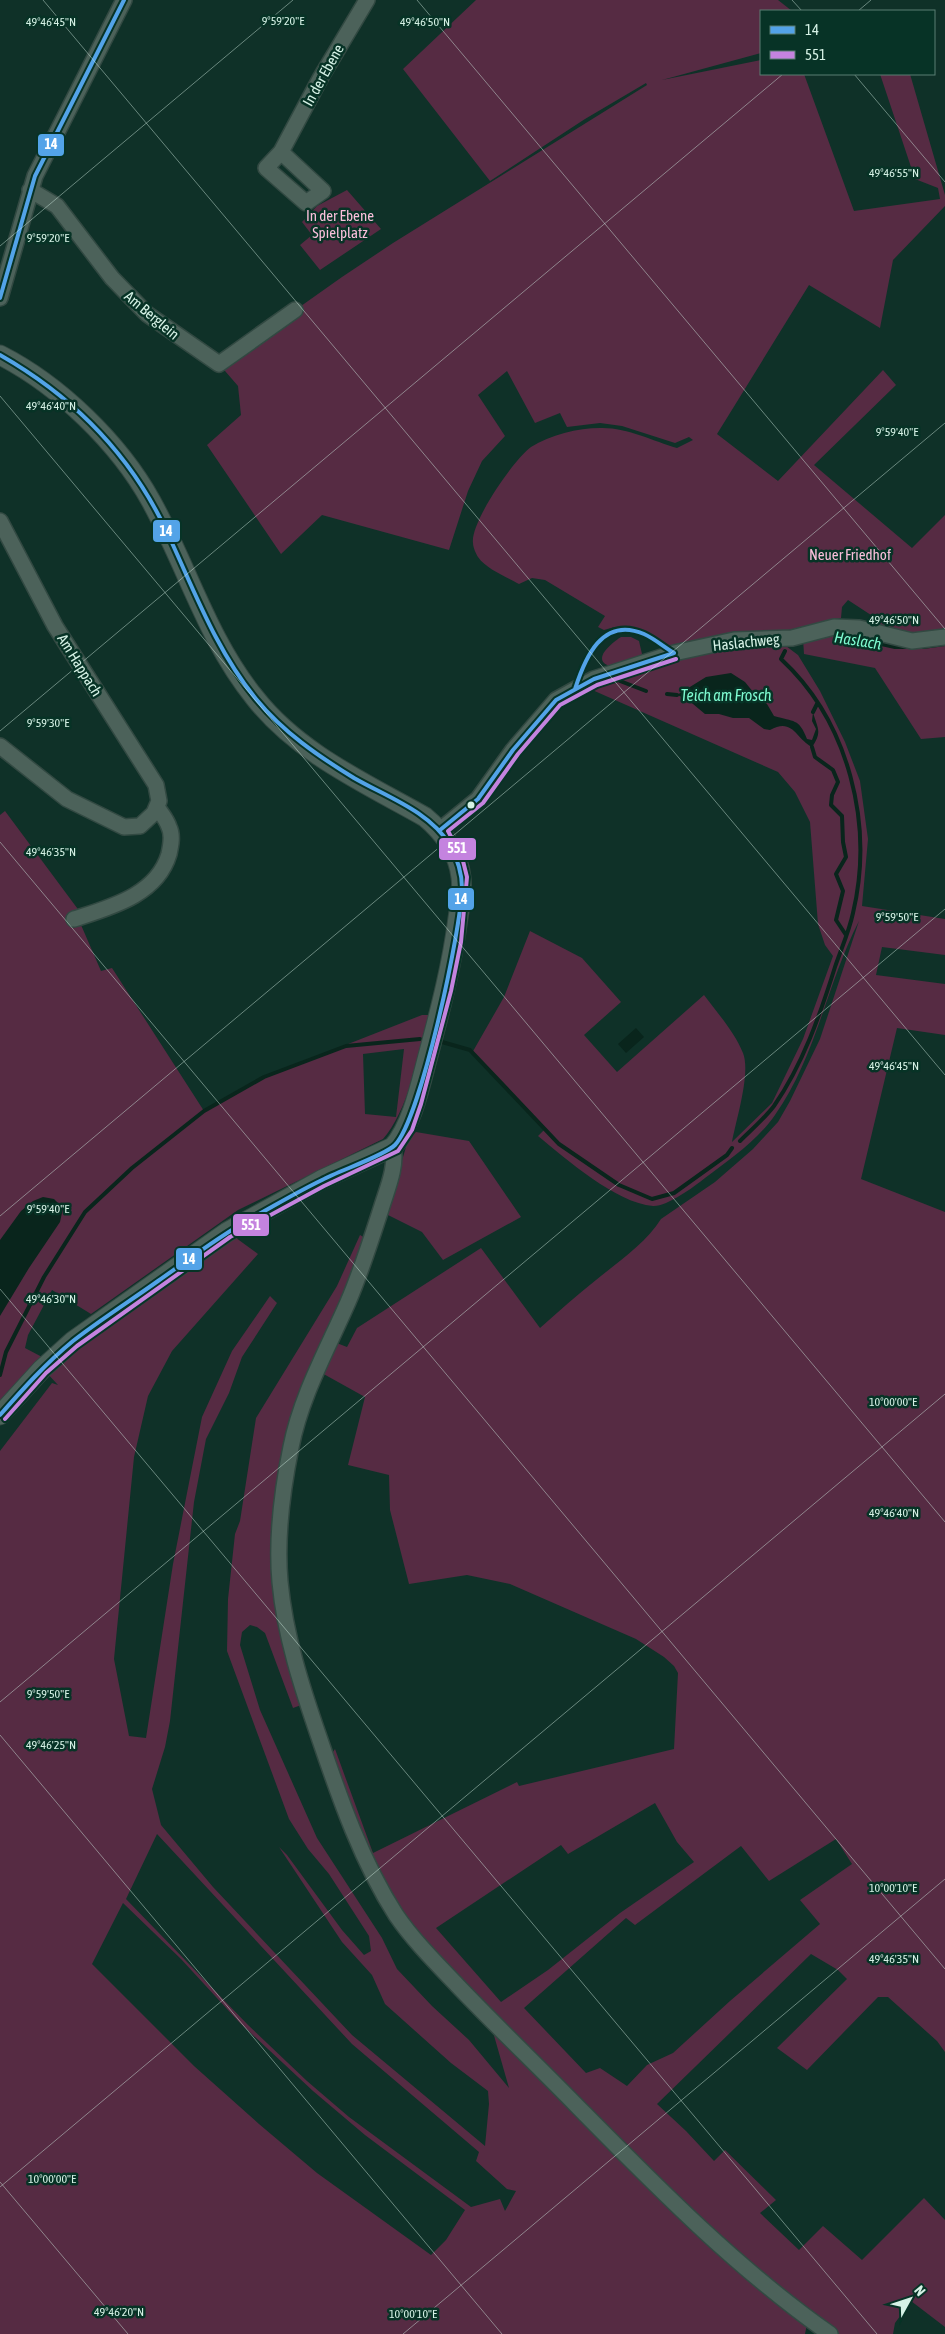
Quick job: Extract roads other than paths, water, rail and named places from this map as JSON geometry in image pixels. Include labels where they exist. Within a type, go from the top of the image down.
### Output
[{"type":"street","points":[[0,298],[35,176],[124,0]]},
{"type":"street","name":"In der Ebene","points":[[282,152],[320,77],[367,0]]},
{"type":"street","name":"Am Berglein","points":[[30,190],[57,206],[112,278],[147,314],[219,364],[295,310]]},
{"type":"street","points":[[0,355],[17,364],[53,389],[119,452],[152,502],[211,630],[250,692],[278,724],[310,752],[424,817],[440,830],[454,852],[461,877],[461,898],[448,986],[399,1138],[391,1176],[371,1241],[349,1301],[302,1407],[291,1446],[282,1505],[278,1552],[283,1611],[293,1659],[336,1788],[372,1870],[398,1917],[434,1961],[490,2020],[697,2226],[747,2270],[830,2334]]},
{"type":"street","name":"Am Happach","points":[[0,521],[55,626],[156,785],[159,794],[157,807],[170,828],[172,845],[159,877],[142,891],[125,900],[74,919]]},
{"type":"street","name":"Haslachweg","points":[[440,830],[478,799],[534,723],[556,700],[594,679],[674,653],[734,640],[793,637],[821,629],[846,627],[912,640],[945,637]]},
{"type":"street","points":[[0,746],[67,799],[116,825],[131,828],[140,826],[150,819],[157,807]]},
{"type":"street","points":[[0,1415],[42,1369],[73,1341],[227,1232],[399,1138]]},
{"type":"water","name":"Teich am Frosch","points":[[731,673],[745,682],[758,698],[767,704],[774,716],[795,722],[801,727],[807,739],[812,740],[816,729],[812,721],[813,712],[818,733],[812,747],[794,731],[784,726],[770,730],[764,729],[749,718],[705,714],[687,699],[677,695],[706,677]]},
{"type":"water","points":[[636,1028],[644,1037],[626,1053],[618,1044]]},
{"type":"water","points":[[43,1197],[54,1199],[63,1208],[60,1222],[0,1316],[0,1240],[21,1211],[33,1201]]},
{"type":"waterway","name":"Haslach","points":[[836,634],[895,647],[908,647]]},
{"type":"waterway","name":"Haslach","points":[[923,647],[945,644]]},
{"type":"waterway","points":[[740,1141],[774,1106],[802,1056],[817,1021],[849,927],[859,879],[860,845],[857,810],[850,776],[839,744],[824,713],[804,684],[781,659],[785,651]]},
{"type":"waterway","points":[[620,681],[646,691]]},
{"type":"waterway","points":[[667,694],[677,695]]},
{"type":"waterway","points":[[813,712],[817,704]]},
{"type":"waterway","points":[[812,747],[815,757],[833,770],[838,782],[832,795],[831,805],[842,816],[843,842],[846,857],[836,874],[843,891],[836,920],[846,935]]},
{"type":"waterway","points":[[0,1375],[6,1352],[44,1277],[85,1212],[132,1168],[204,1111],[264,1077],[346,1046],[420,1039]]},
{"type":"waterway","points":[[442,1042],[470,1050],[559,1144],[619,1185],[652,1199],[674,1193],[727,1155],[732,1148]]},
{"type":"park label","name":"In der Ebene Spielplatz","points":[[340,224]]},
{"type":"park label","name":"Neuer Friedhof","points":[[850,554]]}]
